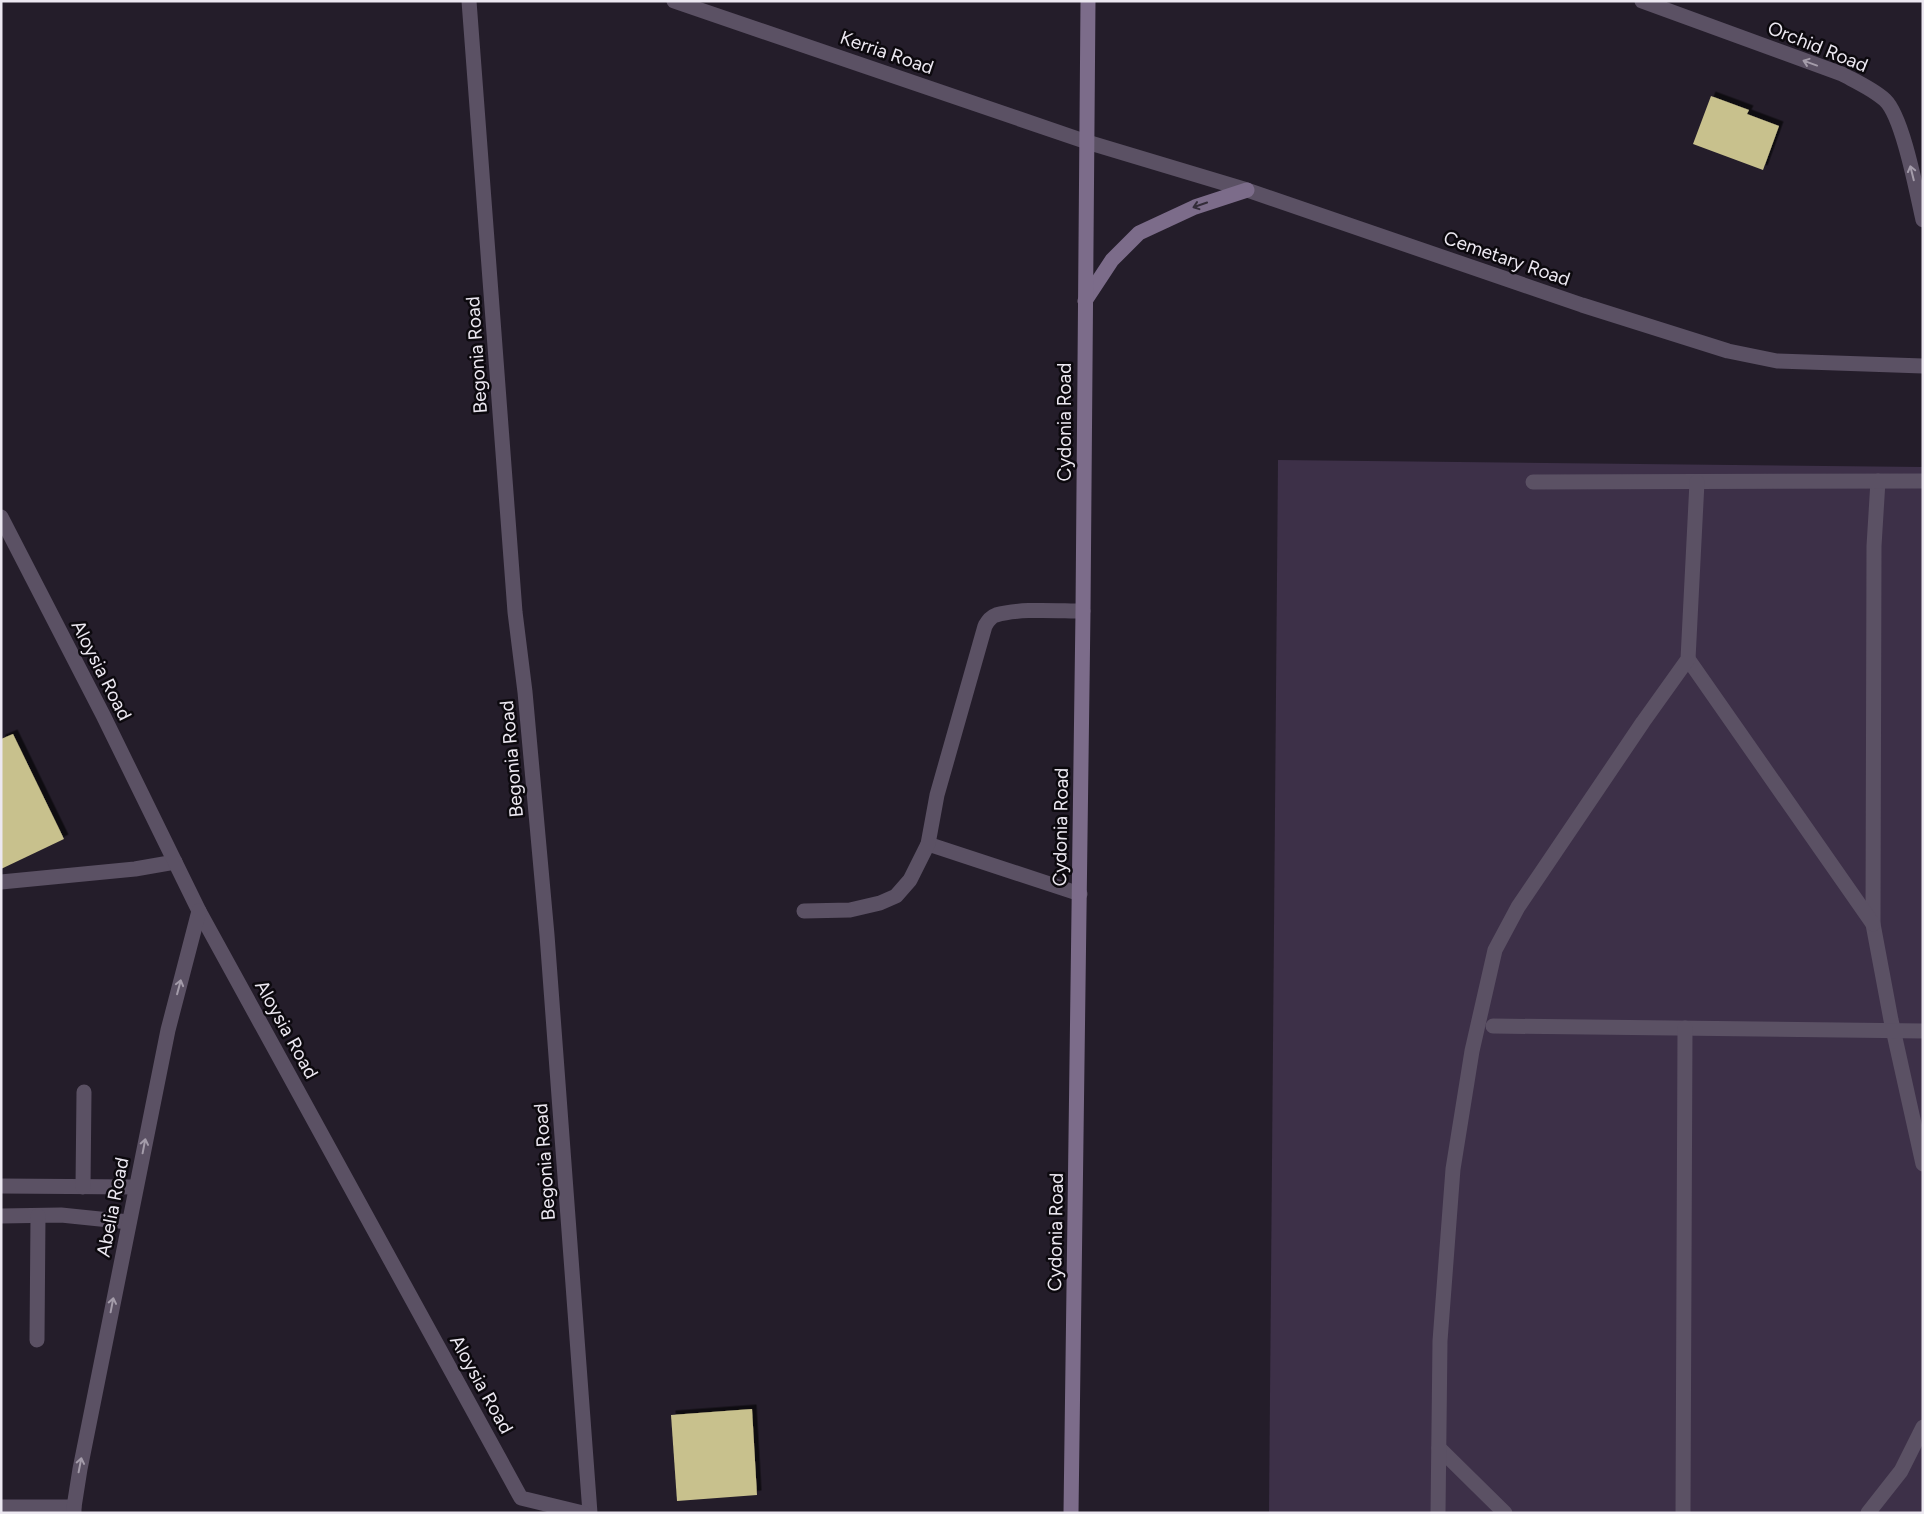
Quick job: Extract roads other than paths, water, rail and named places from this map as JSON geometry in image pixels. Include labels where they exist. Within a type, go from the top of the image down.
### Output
[{"type":"street","name":"Begonia Road","points":[[469,1],[515,612],[525,692],[547,935],[590,1513]]},
{"type":"street","name":"Kerria Road","points":[[674,1],[1087,142]]},
{"type":"street","name":"Cydonia Road","points":[[1072,1513],[1088,1]]},
{"type":"street","name":"Orchid Road","points":[[1642,1],[1842,74],[1870,89],[1886,101],[1898,120],[1923,220]]},
{"type":"street","name":"Cemetary Road","points":[[1087,142],[1247,190],[1582,305],[1728,351],[1777,361],[1923,366]]},
{"type":"street","points":[[1085,302],[1112,260],[1139,233],[1195,207],[1247,190]]},
{"type":"street","points":[[1878,481],[1874,556],[1873,924],[1923,1164]]},
{"type":"street","points":[[1533,482],[1923,481]]},
{"type":"street","points":[[1438,1513],[1440,1341],[1453,1169],[1472,1050],[1495,950],[1518,907],[1688,659],[1697,482]]},
{"type":"street","name":"Aloysia Road","points":[[1,517],[103,715],[199,911],[528,1513]]},
{"type":"street","points":[[804,911],[850,910],[880,903],[896,896],[910,880],[928,844],[937,795],[985,626],[989,619],[996,615],[1031,611],[1083,611]]},
{"type":"street","points":[[1688,659],[1873,924]]},
{"type":"street","points":[[928,844],[1080,894]]},
{"type":"street","points":[[1,882],[135,869],[175,862]]},
{"type":"street","name":"Abelia Road","points":[[74,1510],[80,1469],[168,1030],[199,911]]},
{"type":"street","points":[[1493,1026],[1923,1031]]},
{"type":"street","points":[[1683,1513],[1685,1028]]},
{"type":"street","points":[[82,1187],[84,1092]]},
{"type":"street","points":[[1,1186],[136,1187]]},
{"type":"street","points":[[1,1216],[61,1216],[129,1222]]},
{"type":"street","points":[[37,1340],[38,1216]]},
{"type":"street","points":[[1868,1513],[1902,1470],[1923,1427]]},
{"type":"street","points":[[1439,1448],[1505,1513]]},
{"type":"street","points":[[521,1498],[583,1513]]},
{"type":"street","points":[[1,1507],[74,1510]]}]
